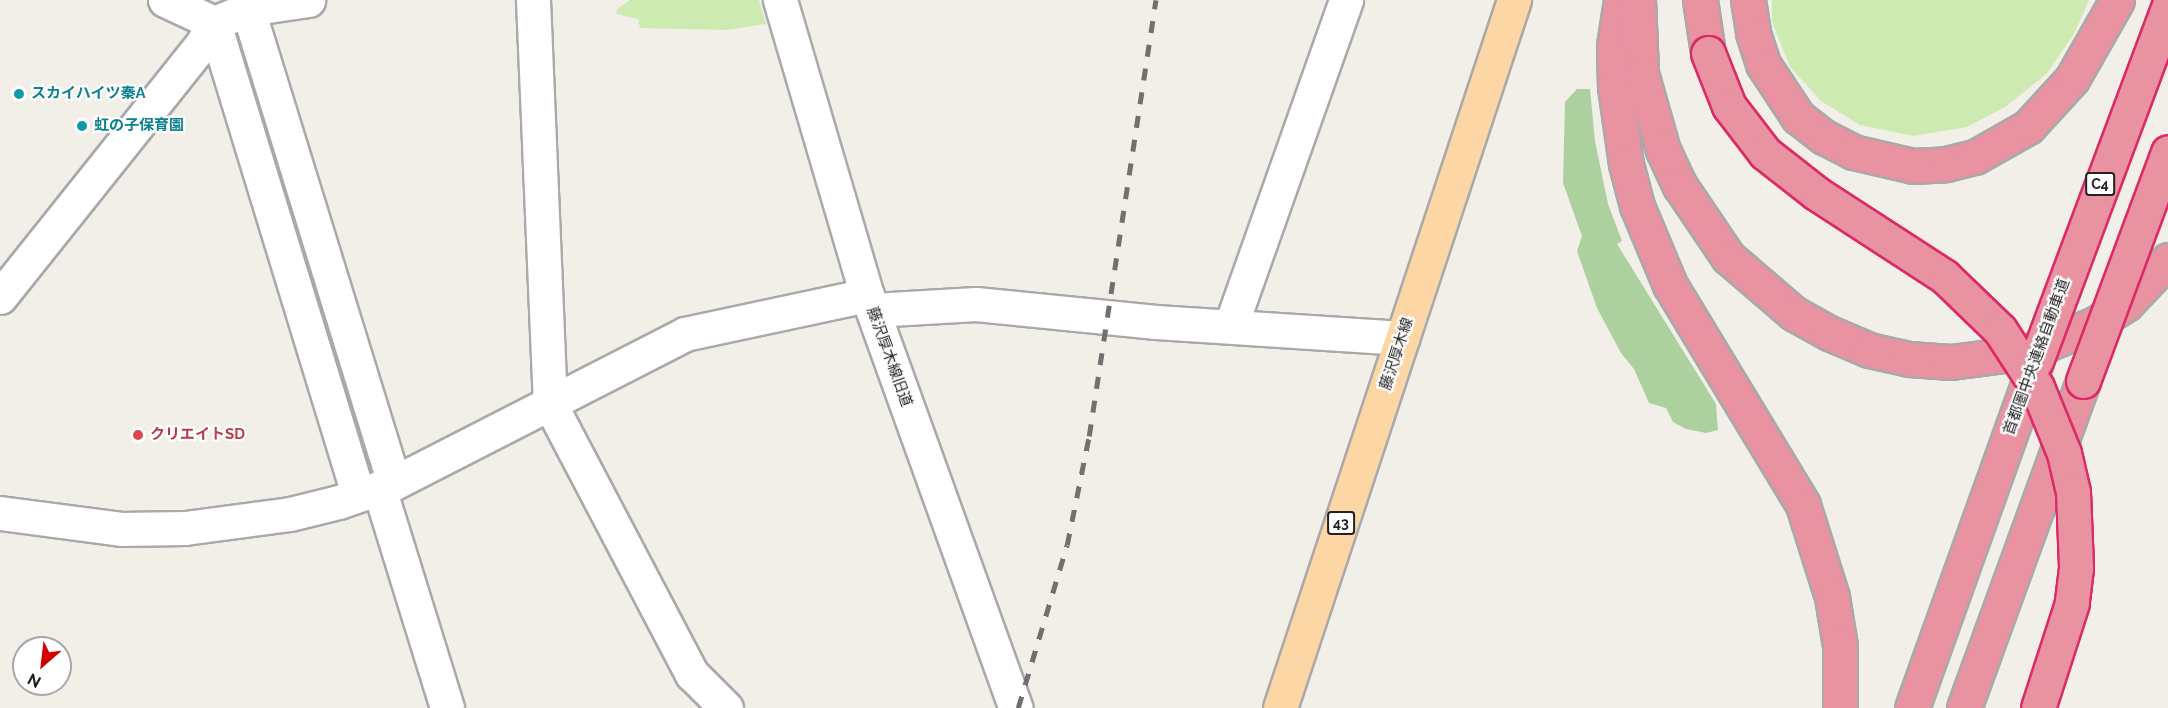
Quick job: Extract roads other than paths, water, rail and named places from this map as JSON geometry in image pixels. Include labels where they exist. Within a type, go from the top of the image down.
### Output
[{"type":"highway","points":[[1621,0],[1614,46],[1616,87],[1626,164],[1637,206],[1670,285],[1777,458],[1803,505],[1820,551],[1840,646],[1840,708]]},
{"type":"highway","points":[[1638,0],[1641,73],[1650,111],[1663,150],[1686,196],[1728,257],[1757,285],[1793,313],[1829,333],[1869,350],[1909,359],[1951,362],[2028,352],[2095,324],[2127,303],[2168,260]]},
{"type":"highway","points":[[1700,0],[1708,53],[1729,106],[1765,153],[1816,193],[1944,276],[2000,330],[2037,387],[2064,453],[2073,492],[2076,567],[2072,603],[2038,708]]},
{"type":"highway","points":[[1748,0],[1753,33],[1778,91],[1798,117],[1824,137],[1852,152],[1914,166],[1946,164],[1975,157],[2028,127],[2072,79],[2117,0]]},
{"type":"highway","name":"首都圏中央連絡自動車道","points":[[1912,708],[2084,227],[2168,8]]},
{"type":"highway","points":[[1964,708],[2168,152]]},
{"type":"main road","name":"藤沢厚木線","points":[[1280,708],[1514,0]]},
{"type":"street","points":[[165,0],[234,13],[308,0]]},
{"type":"street","points":[[533,0],[550,404],[692,674],[726,708]]},
{"type":"street","name":"藤沢厚木線旧道","points":[[780,0],[870,303],[1016,708]]},
{"type":"street","points":[[1231,325],[1346,0]]},
{"type":"street","points":[[0,297],[180,72],[234,13]]},
{"type":"street","points":[[234,13],[377,489],[447,708]]},
{"type":"street","points":[[0,513],[121,529],[184,528],[290,514],[377,489],[550,404],[685,334],[870,303],[976,304],[1402,338]]},
{"type":"waterway","points":[[258,96],[370,465]]},
{"type":"railway","points":[[1018,708],[1067,545],[1089,436],[1156,0]]},
{"type":"place","name":"スカイハイツ秦A","points":[[19,94]]},
{"type":"place","name":"虹の子保育園","points":[[82,126]]},
{"type":"place","name":"クリエイトSD","points":[[138,435]]}]
